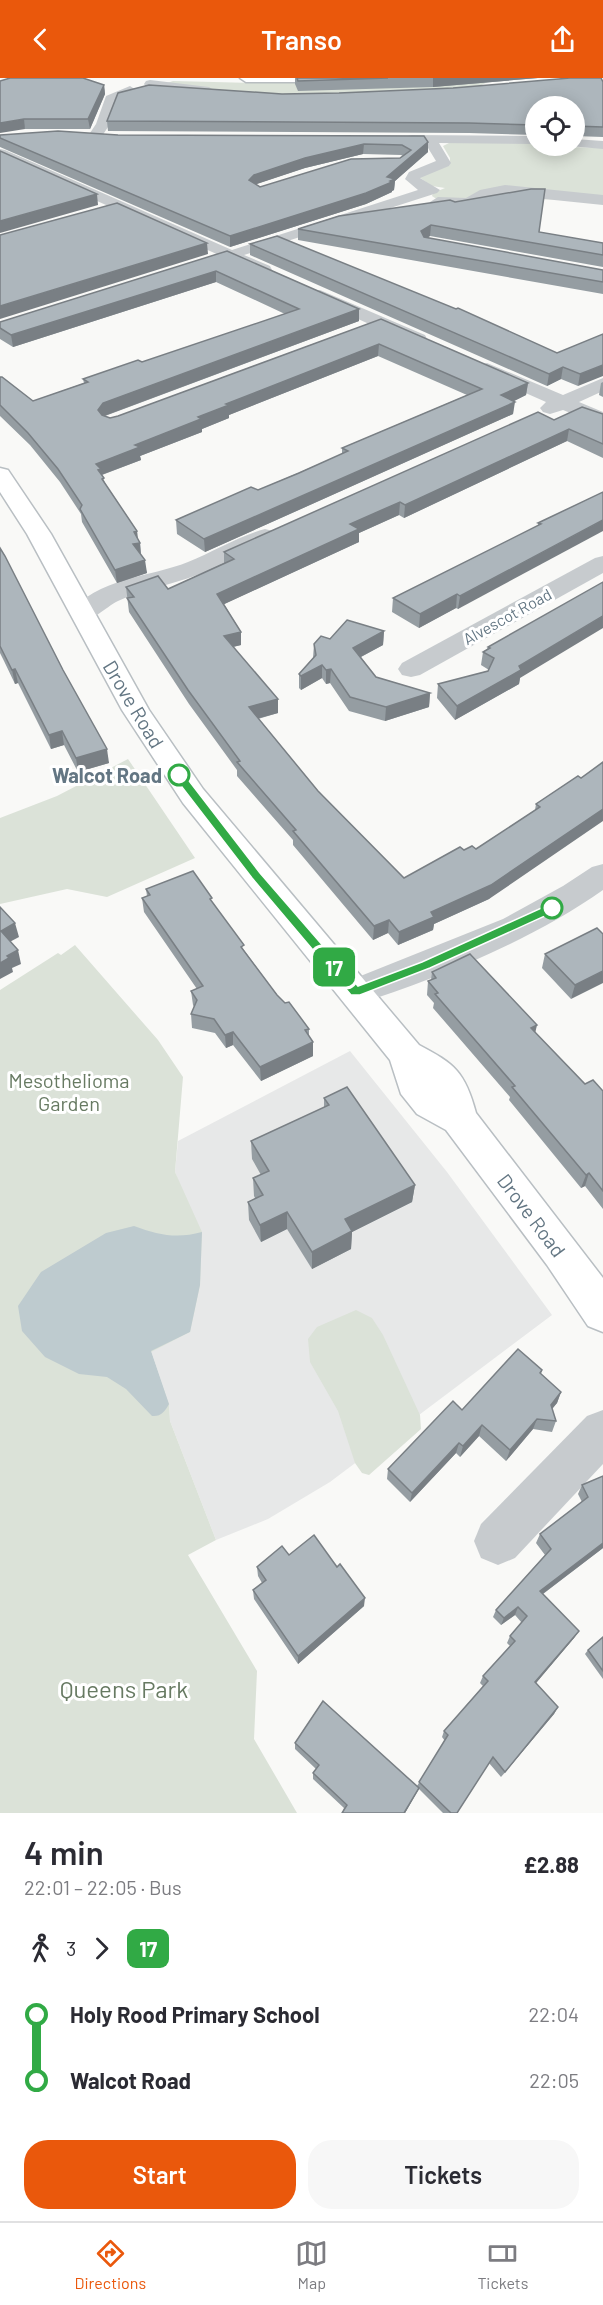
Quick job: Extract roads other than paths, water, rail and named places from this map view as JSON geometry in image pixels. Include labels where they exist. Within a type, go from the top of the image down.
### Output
[{"type":"main road","points":[[246,78],[332,78]]},
{"type":"main road","name":"Drove Road","points":[[0,475],[39,534],[136,710],[193,796],[406,1055],[414,1084],[430,1103],[459,1119],[561,1252],[603,1312]]},
{"type":"street","points":[[95,136],[103,124],[111,99],[164,78]]},
{"type":"street","points":[[150,84],[217,92]]},
{"type":"street","points":[[101,86],[130,90]]},
{"type":"street","points":[[79,135],[113,139]]},
{"type":"street","points":[[399,139],[525,140]]},
{"type":"street","points":[[429,139],[444,163]]},
{"type":"street","points":[[585,144],[603,145]]},
{"type":"street","points":[[0,153],[279,276]]},
{"type":"street","points":[[413,161],[444,163]]},
{"type":"street","points":[[0,169],[23,163]]},
{"type":"street","points":[[444,163],[413,177],[416,183],[430,191],[442,203],[457,205],[474,201],[485,193],[510,190],[603,200]]},
{"type":"street","points":[[210,260],[430,191]]},
{"type":"street","points":[[97,213],[118,206]]},
{"type":"street","points":[[309,290],[434,346]]},
{"type":"street","points":[[360,330],[381,322]]},
{"type":"street","points":[[466,360],[603,420]]},
{"type":"street","points":[[531,417],[603,384]]},
{"type":"street","points":[[83,614],[101,598],[189,570],[284,528]]},
{"type":"street","name":"Alvescot Road","points":[[411,669],[603,562]]},
{"type":"street","points":[[356,992],[426,965],[535,917],[603,875]]},
{"type":"street","points":[[498,1541],[603,1432]]},
{"type":"place","name":"Walcot Road","points":[[179,775]]},
{"type":"park label","name":"Mesothelioma Garden","points":[[69,1092]]},
{"type":"park label","name":"Queens Park","points":[[124,1688]]}]
